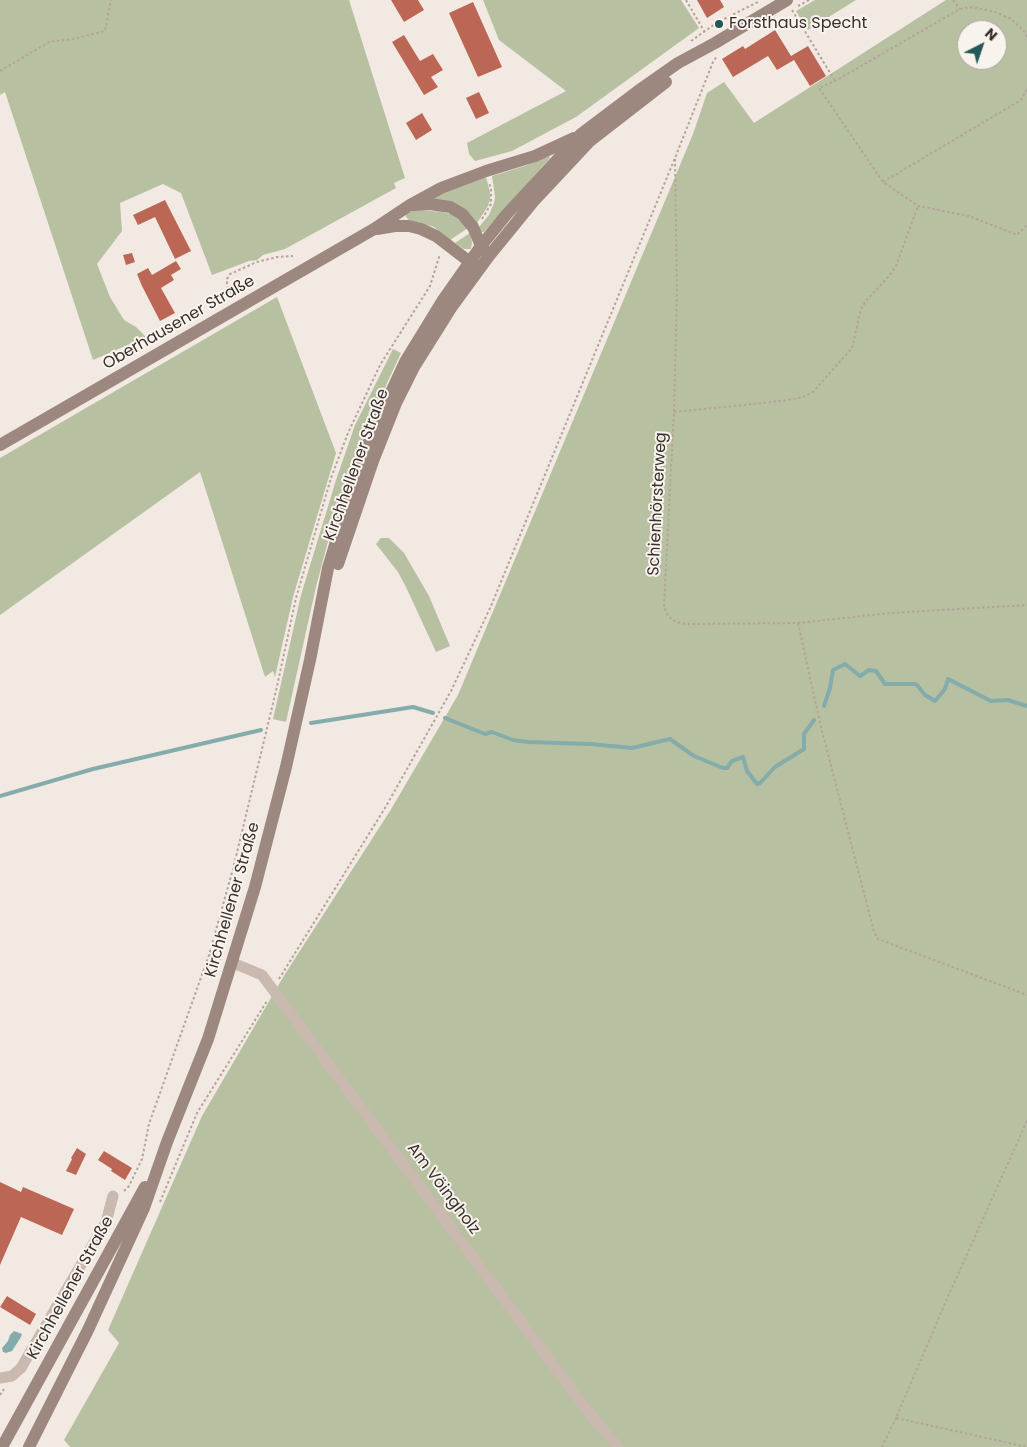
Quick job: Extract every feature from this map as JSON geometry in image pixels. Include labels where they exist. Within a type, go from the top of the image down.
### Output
[{"type":"main road","name":"Oberhausener Straße","points":[[485,251],[590,141],[716,49],[789,5]]},
{"type":"main road","name":"Oberhausener Straße","points":[[485,251],[512,208],[581,134],[638,90],[678,63],[716,49]]},
{"type":"main road","name":"Oberhausener Straße","points":[[0,444],[374,229],[410,205],[441,188],[486,171],[535,156],[581,134]]},
{"type":"main road","points":[[410,205],[430,204],[450,207],[462,214],[473,227],[485,251]]},
{"type":"main road","name":"Oberhausener Straße","points":[[374,229],[395,226],[409,226],[421,229],[436,236],[474,265]]},
{"type":"main road","name":"Kirchhellener Straße","points":[[29,1447],[71,1366],[144,1208],[167,1142],[208,1039],[255,888],[286,767],[310,660],[336,570],[357,507],[396,403],[414,367],[451,308],[474,265],[485,251]]},
{"type":"main road","name":"Kirchhellener Straße","points":[[2,1447],[131,1213],[167,1142]]},
{"type":"main road","points":[[0,1436],[14,1424]]},
{"type":"street","name":"Am Vöingholz","points":[[233,963],[262,975],[274,990],[583,1405],[618,1447]]},
{"type":"street","name":"Kirchhellener Straße","points":[[0,1378],[12,1376],[21,1368],[106,1222],[113,1196]]},
{"type":"path","points":[[0,71],[49,42],[73,40],[105,32],[111,0]]},
{"type":"path","points":[[686,0],[704,31]]},
{"type":"path","points":[[688,43],[718,22],[762,0]]},
{"type":"path","points":[[809,0],[789,5],[835,81]]},
{"type":"path","points":[[953,0],[960,9]]},
{"type":"path","points":[[1027,36],[1011,19],[995,12],[970,7],[960,9],[835,81],[819,88],[883,182],[918,206],[969,216],[1017,235],[1027,225]]},
{"type":"path","name":"Schienhörsterweg","points":[[716,49],[713,62],[675,158],[677,293],[674,412],[664,607],[668,616],[676,622],[686,624],[798,623],[891,613],[1027,605]]},
{"type":"path","points":[[883,182],[1021,100],[1027,90]]},
{"type":"path","points":[[158,1208],[197,1114],[385,808],[451,691],[491,606],[675,158]]},
{"type":"path","points":[[473,227],[481,222],[490,204],[491,189],[486,171]]},
{"type":"path","points":[[674,412],[782,401],[802,397],[813,392],[852,348],[861,309],[896,266],[918,206]]},
{"type":"path","points":[[113,1196],[123,1192],[139,1166],[149,1124],[209,955],[234,869],[296,598],[331,478],[348,433],[380,366],[430,286],[439,255],[448,246]]},
{"type":"path","points":[[231,293],[226,279],[234,271],[257,262],[293,256]]},
{"type":"path","points":[[798,623],[821,727],[874,932],[878,938],[1027,995]]},
{"type":"path","points":[[882,1447],[1027,1121]]},
{"type":"path","points":[[896,1418],[1027,1447]]},
{"type":"green space","points":[[0,0],[349,0],[405,178],[394,183],[396,188],[285,249],[263,255],[257,260],[249,261],[212,275],[181,193],[163,184],[120,203],[122,231],[97,264],[110,297],[124,320],[136,327],[146,337],[93,360],[5,92],[0,95]]},
{"type":"green space","points":[[483,0],[681,0],[699,28],[576,117],[512,151],[475,161],[469,154],[467,143],[566,91],[499,40]]},
{"type":"green space","points":[[815,0],[856,0],[808,30],[796,11]]},
{"type":"green space","points":[[946,0],[1027,0],[1027,1447],[70,1447],[64,1440],[119,1343],[108,1330],[202,1116],[285,974],[390,811],[458,695],[693,134],[707,93],[724,82],[754,123]]},
{"type":"green space","points":[[549,156],[550,158],[484,232],[481,232],[479,227],[489,215],[494,203],[492,176]]},
{"type":"green space","points":[[486,177],[490,200],[477,223],[463,208],[433,199],[448,190]]},
{"type":"green space","points":[[422,210],[450,214],[468,228],[450,240],[434,227],[409,220],[406,217],[406,214],[412,211]]},
{"type":"green space","points":[[470,233],[471,249],[464,249],[455,243]]},
{"type":"green space","points":[[277,297],[336,453],[293,597],[275,677],[273,671],[265,677],[200,472],[0,615],[0,458]]},
{"type":"green space","points":[[393,349],[401,353],[355,457],[336,511],[316,587],[286,722],[273,719],[301,595],[336,480],[355,425]]},
{"type":"green space","points":[[381,538],[389,538],[404,553],[429,596],[450,646],[436,652],[398,572],[376,544]]},
{"type":"water","points":[[14,1331],[22,1334],[21,1337],[12,1351],[3,1352],[2,1348]]},
{"type":"building","points":[[391,0],[418,0],[424,10],[404,22]]},
{"type":"building","points":[[697,0],[720,0],[724,7],[707,18]]},
{"type":"building","points":[[473,2],[502,67],[478,77],[449,13]]},
{"type":"building","points":[[775,30],[791,56],[808,46],[826,76],[810,86],[794,60],[777,70],[768,56],[733,77],[722,59],[743,46],[745,49]]},
{"type":"building","points":[[404,35],[420,61],[433,54],[443,70],[431,77],[438,87],[424,95],[392,42]]},
{"type":"building","points":[[479,92],[489,113],[476,119],[466,98]]},
{"type":"building","points":[[422,113],[432,130],[416,140],[406,123]]},
{"type":"building","points":[[165,200],[191,251],[175,259],[155,217],[138,225],[133,215]]},
{"type":"building","points":[[132,253],[135,262],[126,265],[123,255]]},
{"type":"building","points":[[176,261],[181,269],[171,275],[174,280],[161,288],[175,313],[160,321],[137,274],[148,268],[152,275]]},
{"type":"building","points":[[77,1148],[86,1154],[76,1175],[66,1171]]},
{"type":"building","points":[[104,1151],[132,1168],[125,1180],[98,1160]]},
{"type":"building","points":[[0,1182],[21,1192],[23,1187],[74,1209],[62,1235],[21,1217],[0,1265]]},
{"type":"building","points":[[7,1296],[36,1314],[30,1325],[0,1307]]},
{"type":"waterway","points":[[824,706],[833,670],[845,664],[860,676],[869,670],[876,671],[885,684],[916,684],[925,695],[935,701],[945,689],[948,679],[991,701],[1008,700],[1027,706]]},
{"type":"waterway","points":[[311,723],[413,707],[433,713]]},
{"type":"waterway","points":[[445,718],[485,734],[492,732],[513,740],[528,742],[590,744],[632,748],[670,739],[694,756],[723,768],[727,768],[732,761],[743,757],[747,771],[757,784],[775,767],[804,749],[804,734],[814,720]]},
{"type":"waterway","points":[[0,796],[93,769],[261,730]]},
{"type":"place","name":"Forsthaus Specht","points":[[719,24]]}]
